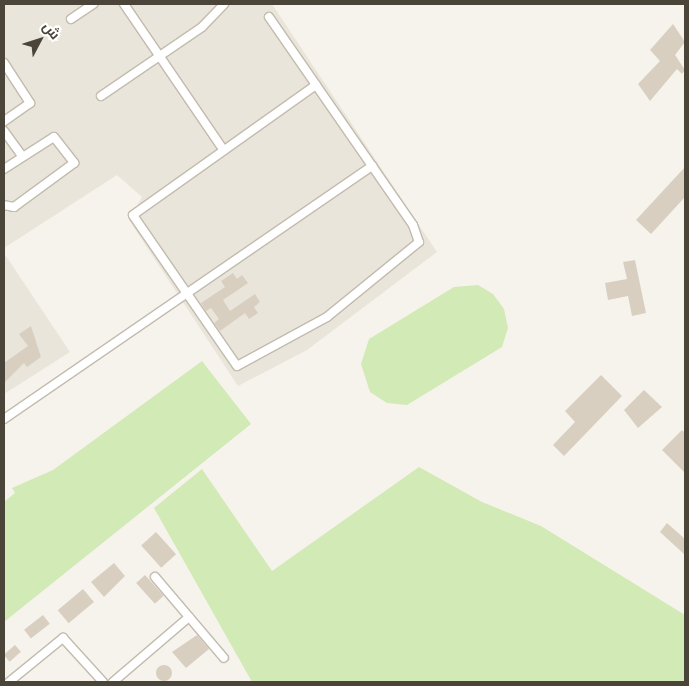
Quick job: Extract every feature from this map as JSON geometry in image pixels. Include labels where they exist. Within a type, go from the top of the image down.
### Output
[{"type":"street","points":[[71,19],[93,4]]},
{"type":"street","points":[[124,4],[223,149]]},
{"type":"street","points":[[101,96],[202,28],[224,4]]},
{"type":"street","points":[[269,18],[316,85],[417,232],[419,242],[327,317],[237,366],[186,295],[133,215],[223,149],[316,85]]},
{"type":"street","points":[[4,63],[30,103],[4,121]]},
{"type":"street","points":[[4,131],[22,156]]},
{"type":"street","points":[[4,169],[55,137],[74,164],[14,207],[4,206]]},
{"type":"street","points":[[4,419],[372,166]]},
{"type":"street","points":[[155,577],[224,658]]},
{"type":"street","points":[[113,682],[189,617]]},
{"type":"street","points":[[9,682],[63,638],[103,682]]},
{"type":"shaded area","points":[[4,4],[272,4],[437,252],[307,350],[238,386],[129,220],[142,197],[117,175],[4,248]]},
{"type":"shaded area","points":[[4,253],[70,352],[4,394]]},
{"type":"green space","points":[[478,285],[493,294],[504,309],[508,328],[502,347],[407,405],[387,403],[370,392],[361,364],[369,339],[454,287]]},
{"type":"green space","points":[[202,361],[251,424],[4,622],[4,502],[15,493],[12,488],[53,470]]},
{"type":"green space","points":[[419,467],[482,502],[541,526],[685,615],[685,682],[252,682],[154,508],[202,469],[272,571]]},
{"type":"building","points":[[673,24],[685,42],[675,55],[685,70],[682,74],[677,69],[650,101],[638,84],[660,61],[650,50]]},
{"type":"building","points":[[685,167],[685,197],[651,234],[636,220]]},
{"type":"building","points":[[635,260],[646,313],[632,316],[628,296],[608,300],[605,283],[627,279],[623,262]]},
{"type":"building","points":[[233,273],[237,279],[242,275],[248,283],[223,300],[230,311],[255,294],[260,302],[254,307],[258,313],[249,319],[245,313],[220,331],[214,323],[219,319],[211,308],[206,311],[201,303],[225,287],[221,281]]},
{"type":"building","points":[[31,326],[41,357],[27,367],[24,363],[4,383],[4,363],[28,346],[19,334]]},
{"type":"building","points":[[601,375],[622,396],[564,456],[553,445],[575,422],[565,411]]},
{"type":"building","points":[[644,390],[662,407],[638,428],[624,410]]},
{"type":"building","points":[[682,430],[685,433],[685,473],[662,450]]},
{"type":"building","points":[[667,523],[685,539],[685,555],[660,532]]},
{"type":"building","points":[[156,532],[176,554],[161,568],[141,545]]},
{"type":"building","points":[[114,563],[125,576],[104,597],[91,582]]},
{"type":"building","points":[[145,575],[164,596],[155,604],[136,583]]},
{"type":"building","points":[[83,589],[94,602],[69,623],[58,610]]},
{"type":"building","points":[[43,615],[50,624],[31,638],[24,630]]},
{"type":"building","points":[[197,635],[209,649],[186,668],[172,652]]},
{"type":"building","points":[[15,645],[21,652],[10,662],[4,655]]},
{"type":"building","points":[[164,665],[170,667],[172,673],[170,679],[164,681],[158,679],[156,673],[158,667]]}]
